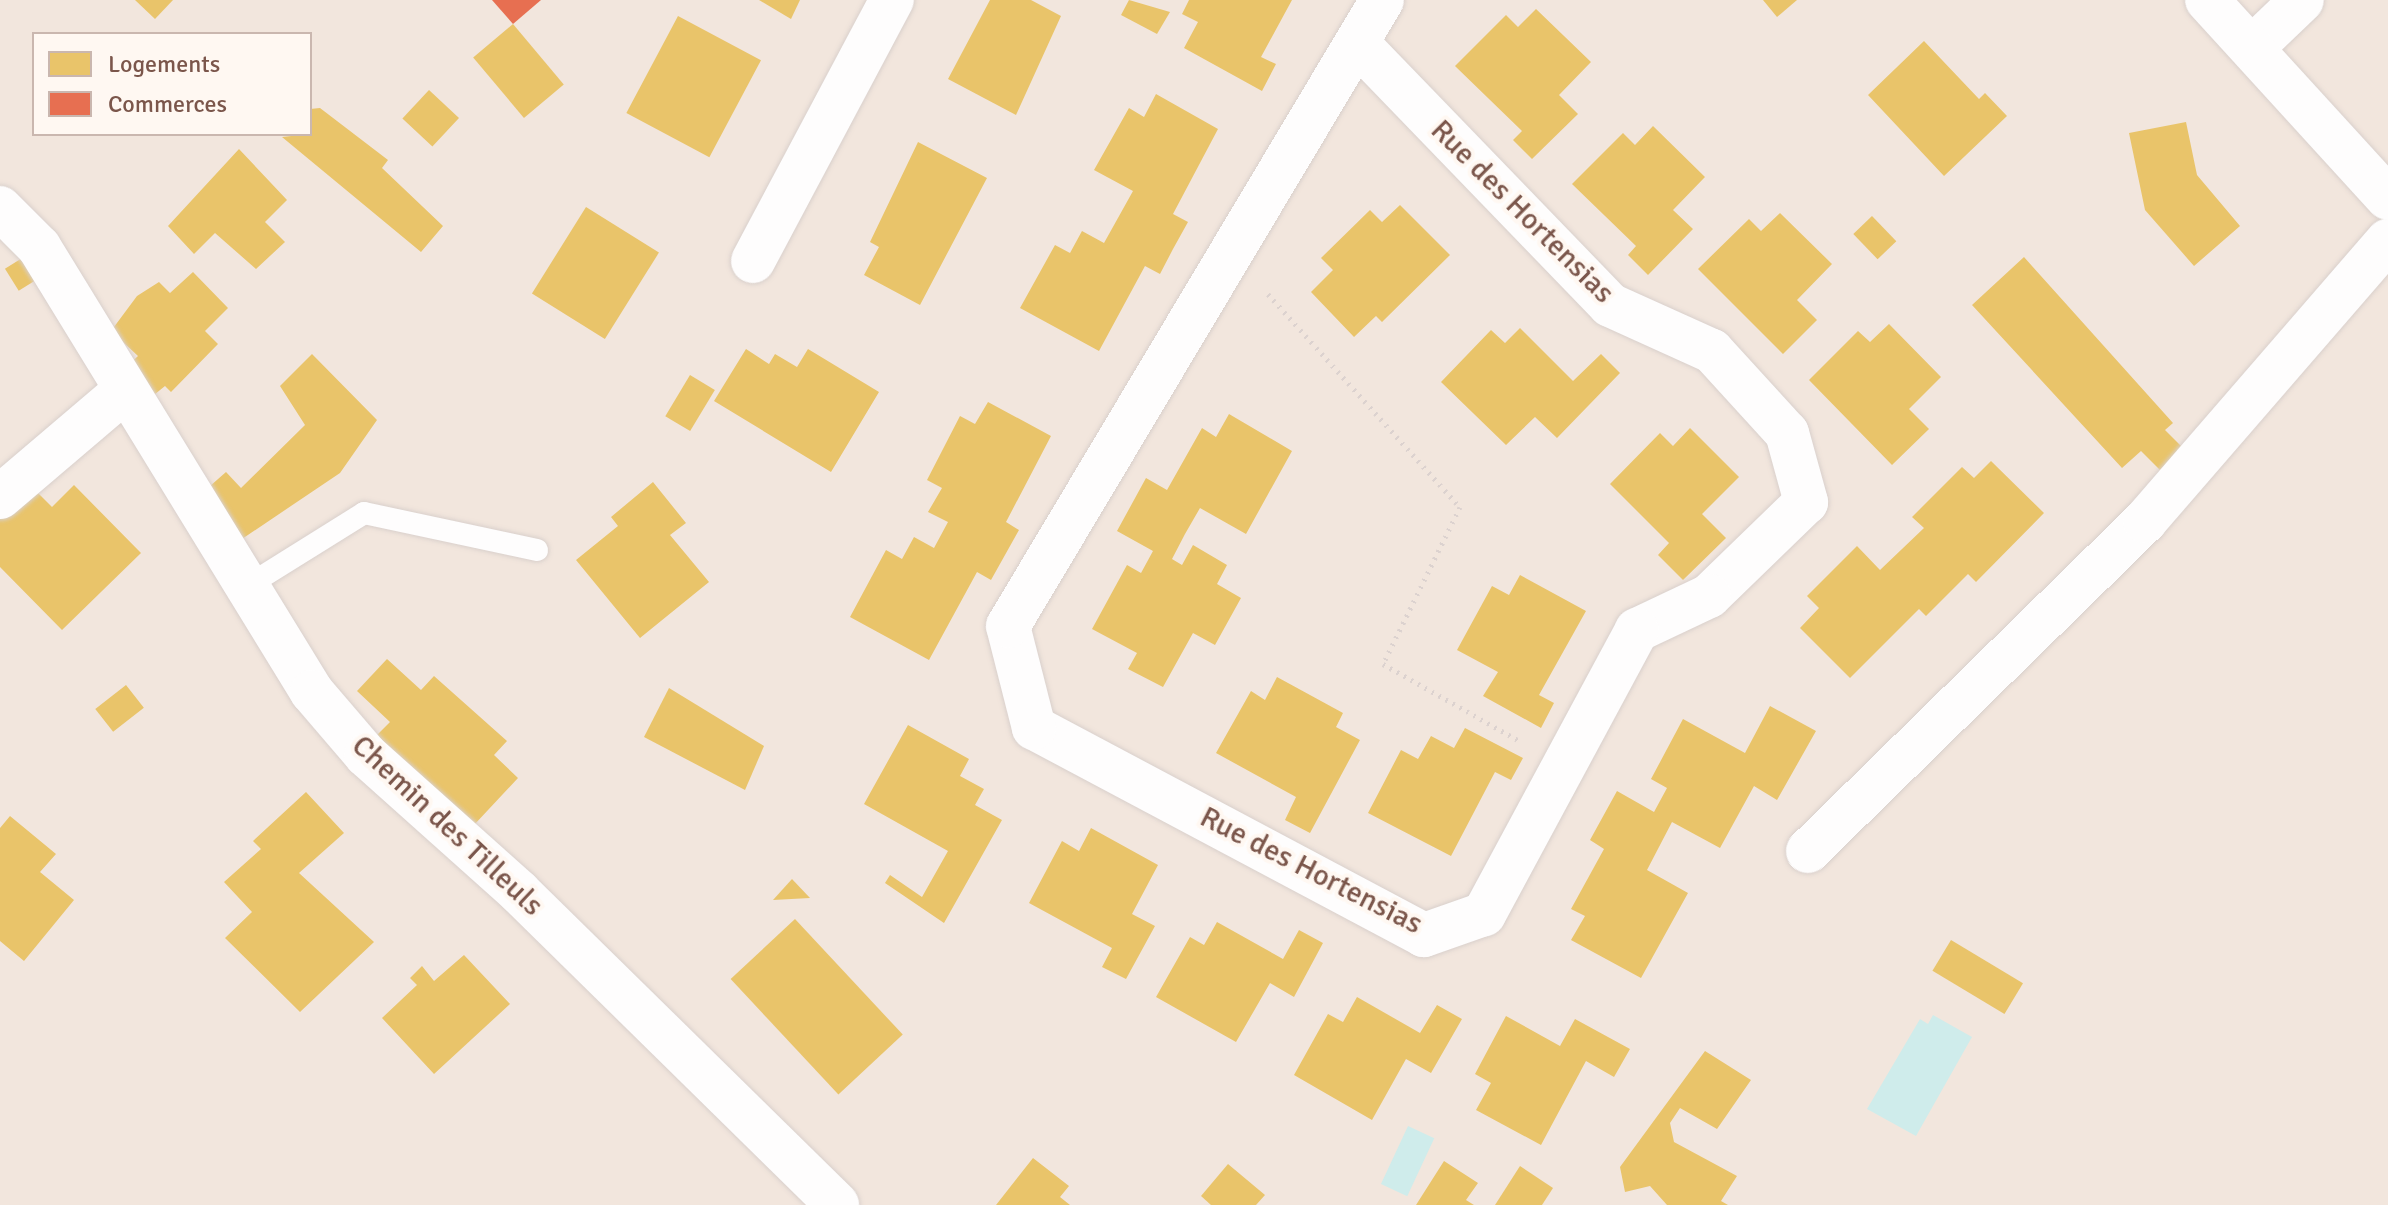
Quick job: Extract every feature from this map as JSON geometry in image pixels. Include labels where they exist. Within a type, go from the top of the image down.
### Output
[{"type":"street","points":[[753,261],[892,0]]},
{"type":"street","name":"Rue des Hortensias","points":[[1359,45],[1610,305],[1712,351],[1787,433],[1806,502],[1709,596],[1637,630],[1561,764],[1484,914],[1424,935],[1034,728],[1008,626],[1359,45],[1382,0]]},
{"type":"street","points":[[2207,0],[2388,198]]},
{"type":"street","points":[[2252,48],[2302,0]]},
{"type":"street","name":"Chemin des Tilleuls","points":[[0,208],[39,247],[122,393],[252,583],[312,692],[366,755],[519,892],[837,1205]]},
{"type":"street","points":[[1808,851],[2145,521],[2388,240]]},
{"type":"street","points":[[0,497],[122,393]]},
{"type":"lane","points":[[252,583],[364,513],[537,550]]},
{"type":"path","points":[[1233,255],[1460,507],[1383,664],[1561,764]]},
{"type":"shaded area","points":[[0,0],[2388,0],[2388,1205],[0,1205]]},
{"type":"water","points":[[1933,1015],[1972,1037],[1916,1136],[1867,1109],[1920,1019],[1928,1024]]},
{"type":"water","points":[[1408,1126],[1434,1138],[1407,1196],[1381,1184]]},
{"type":"building: Logements","points":[[135,0],[173,0],[155,19]]},
{"type":"building: Logements","points":[[759,0],[800,0],[791,19]]},
{"type":"building: Logements","points":[[990,0],[1031,0],[1061,16],[1016,115],[948,79]]},
{"type":"building: Logements","points":[[1129,0],[1170,12],[1157,34],[1121,15]]},
{"type":"building: Logements","points":[[1189,0],[1292,0],[1261,57],[1276,64],[1262,91],[1184,48],[1198,22],[1182,14]]},
{"type":"building: Logements","points":[[1763,0],[1797,0],[1777,17]]},
{"type":"building: Logements","points":[[1536,9],[1591,62],[1559,95],[1578,114],[1532,159],[1513,140],[1522,131],[1455,66],[1506,15],[1518,27]]},
{"type":"building: Logements","points":[[678,16],[761,60],[709,157],[626,113]]},
{"type":"building: Logements","points":[[513,24],[564,85],[524,118],[473,57]]},
{"type":"building: Logements","points":[[1924,41],[1979,99],[1985,93],[2007,116],[1944,176],[1868,95]]},
{"type":"building: Logements","points":[[429,90],[459,118],[432,146],[402,119]]},
{"type":"building: Logements","points":[[1156,94],[1218,129],[1173,214],[1188,222],[1160,274],[1145,266],[1099,351],[1020,308],[1055,245],[1070,253],[1082,231],[1104,243],[1133,191],[1094,170],[1129,108],[1144,117]]},
{"type":"building: Logements","points":[[320,108],[388,160],[382,168],[443,226],[421,252],[282,137],[312,136],[312,109]]},
{"type":"building: Logements","points":[[2186,122],[2197,175],[2240,226],[2194,266],[2145,210],[2129,133]]},
{"type":"building: Logements","points":[[1653,126],[1705,177],[1673,210],[1693,229],[1648,275],[1628,255],[1636,246],[1572,184],[1623,133],[1635,145]]},
{"type":"building: Logements","points":[[918,142],[987,178],[920,305],[864,275],[879,247],[870,242]]},
{"type":"building: Logements","points":[[239,149],[287,200],[265,222],[285,242],[256,269],[215,233],[194,254],[168,226]]},
{"type":"building: Logements","points":[[1400,205],[1450,255],[1382,322],[1376,316],[1354,337],[1311,292],[1333,270],[1321,258],[1370,210],[1382,222]]},
{"type":"building: Logements","points":[[586,207],[659,253],[605,339],[532,294]]},
{"type":"building: Logements","points":[[1780,213],[1832,264],[1797,300],[1817,320],[1783,354],[1698,269],[1749,219],[1761,231]]},
{"type":"building: Logements","points":[[1872,216],[1896,241],[1878,259],[1853,234]]},
{"type":"building: Logements","points":[[27,255],[41,277],[19,291],[5,269]]},
{"type":"building: Logements","points":[[2024,257],[2173,423],[2165,430],[2184,449],[2160,470],[2141,451],[2122,468],[1972,305]]},
{"type":"building: Logements","points":[[193,272],[228,308],[205,331],[218,344],[171,392],[165,386],[144,403],[122,371],[138,356],[111,331],[137,296],[159,282],[170,293]]},
{"type":"building: Logements","points":[[1889,324],[1941,377],[1909,409],[1929,429],[1892,465],[1809,380],[1858,331],[1870,342]]},
{"type":"building: Logements","points":[[1520,328],[1573,381],[1601,354],[1620,373],[1557,438],[1535,417],[1506,445],[1441,382],[1491,330],[1505,343]]},
{"type":"building: Logements","points":[[746,349],[769,364],[775,354],[797,367],[808,349],[879,392],[831,472],[714,401]]},
{"type":"building: Logements","points":[[312,354],[377,420],[340,473],[239,541],[201,494],[226,472],[241,488],[305,425],[280,386]]},
{"type":"building: Logements","points":[[690,375],[715,390],[690,431],[665,416]]},
{"type":"building: Logements","points":[[988,402],[1051,436],[1006,522],[1019,530],[991,580],[977,572],[929,660],[850,617],[886,550],[902,559],[914,537],[934,548],[948,522],[928,512],[942,488],[927,480],[960,416],[975,424]]},
{"type":"building: Logements","points":[[1229,414],[1292,451],[1246,534],[1200,508],[1185,534],[1172,559],[1182,565],[1193,545],[1227,565],[1217,584],[1241,598],[1215,645],[1193,633],[1163,687],[1128,669],[1137,653],[1092,629],[1127,565],[1141,573],[1153,551],[1117,531],[1146,478],[1167,490],[1202,428],[1216,437]]},
{"type":"building: Logements","points":[[1690,428],[1739,477],[1702,514],[1726,538],[1683,580],[1658,555],[1669,543],[1610,484],[1660,433],[1673,446]]},
{"type":"building: Logements","points":[[1991,461],[2044,513],[1976,582],[1968,574],[1926,616],[1919,609],[1850,678],[1800,628],[1819,608],[1807,596],[1857,546],[1880,570],[1924,528],[1912,517],[1962,467],[1974,478]]},
{"type":"building: Logements","points":[[653,482],[686,523],[670,535],[709,582],[640,638],[576,560],[618,526],[611,517]]},
{"type":"building: Logements","points":[[28,483],[52,507],[74,485],[141,553],[62,630],[0,567],[0,511]]},
{"type":"building: Logements","points":[[1520,575],[1586,611],[1539,695],[1554,703],[1541,728],[1483,696],[1498,672],[1457,650],[1492,586],[1509,595]]},
{"type":"building: Logements","points":[[387,659],[421,690],[434,676],[507,741],[494,755],[518,778],[474,825],[376,736],[390,722],[357,691]]},
{"type":"building: Logements","points":[[1277,677],[1343,713],[1336,727],[1360,740],[1310,833],[1285,820],[1296,797],[1216,753],[1251,691],[1265,700]]},
{"type":"building: Logements","points":[[126,685],[144,708],[113,732],[95,709]]},
{"type":"building: Logements","points":[[669,688],[764,746],[745,790],[644,737]]},
{"type":"building: Logements","points":[[1770,706],[1816,731],[1777,800],[1754,786],[1720,848],[1672,822],[1647,870],[1688,893],[1641,978],[1571,940],[1585,916],[1571,909],[1604,849],[1590,840],[1617,791],[1654,812],[1667,788],[1651,779],[1683,719],[1745,753]]},
{"type":"building: Logements","points":[[908,725],[969,759],[960,776],[984,789],[975,805],[1002,820],[944,923],[885,883],[890,875],[922,897],[948,851],[864,804]]},
{"type":"building: Logements","points":[[1465,728],[1523,758],[1511,780],[1495,772],[1451,856],[1368,813],[1401,750],[1418,759],[1431,736],[1454,748]]},
{"type":"building: Logements","points":[[306,792],[344,833],[299,873],[374,942],[300,1012],[225,938],[252,912],[224,882],[261,849],[253,841]]},
{"type":"building: Logements","points":[[10,816],[56,854],[40,872],[74,900],[24,961],[0,941],[0,828]]},
{"type":"building: Logements","points":[[1091,828],[1158,865],[1132,914],[1155,926],[1126,979],[1102,967],[1112,948],[1029,903],[1062,841],[1079,851]]},
{"type":"building: Logements","points":[[792,879],[810,898],[773,900]]},
{"type":"building: Logements","points":[[795,919],[903,1035],[838,1095],[731,979]]},
{"type":"building: Logements","points":[[1217,922],[1283,959],[1299,930],[1323,943],[1294,997],[1270,983],[1236,1042],[1156,997],[1190,937],[1204,945]]},
{"type":"building: Logements","points":[[1951,940],[2023,983],[2004,1014],[1932,971]]},
{"type":"building: Logements","points":[[464,955],[510,1004],[434,1074],[382,1018],[417,985],[410,978],[422,966],[434,981]]},
{"type":"building: Logements","points":[[1357,997],[1420,1033],[1437,1005],[1462,1019],[1431,1073],[1406,1059],[1372,1120],[1294,1075],[1328,1014],[1343,1022]]},
{"type":"building: Logements","points":[[1506,1016],[1560,1046],[1575,1019],[1630,1049],[1614,1077],[1586,1061],[1541,1145],[1476,1110],[1491,1083],[1475,1074]]},
{"type":"building: Logements","points":[[1705,1051],[1751,1080],[1717,1129],[1680,1108],[1670,1123],[1674,1142],[1737,1176],[1721,1201],[1728,1205],[1667,1205],[1650,1186],[1625,1192],[1620,1167]]},
{"type":"building: Logements","points":[[1033,1158],[1069,1186],[1060,1197],[1070,1205],[996,1205]]},
{"type":"building: Logements","points":[[1444,1161],[1478,1183],[1466,1200],[1474,1205],[1416,1205]]},
{"type":"building: Logements","points":[[1228,1164],[1265,1195],[1256,1205],[1211,1205],[1201,1196]]},
{"type":"building: Logements","points":[[1520,1166],[1553,1188],[1542,1205],[1495,1205]]},
{"type":"building: Commerces","points":[[492,0],[541,0],[513,24]]}]
